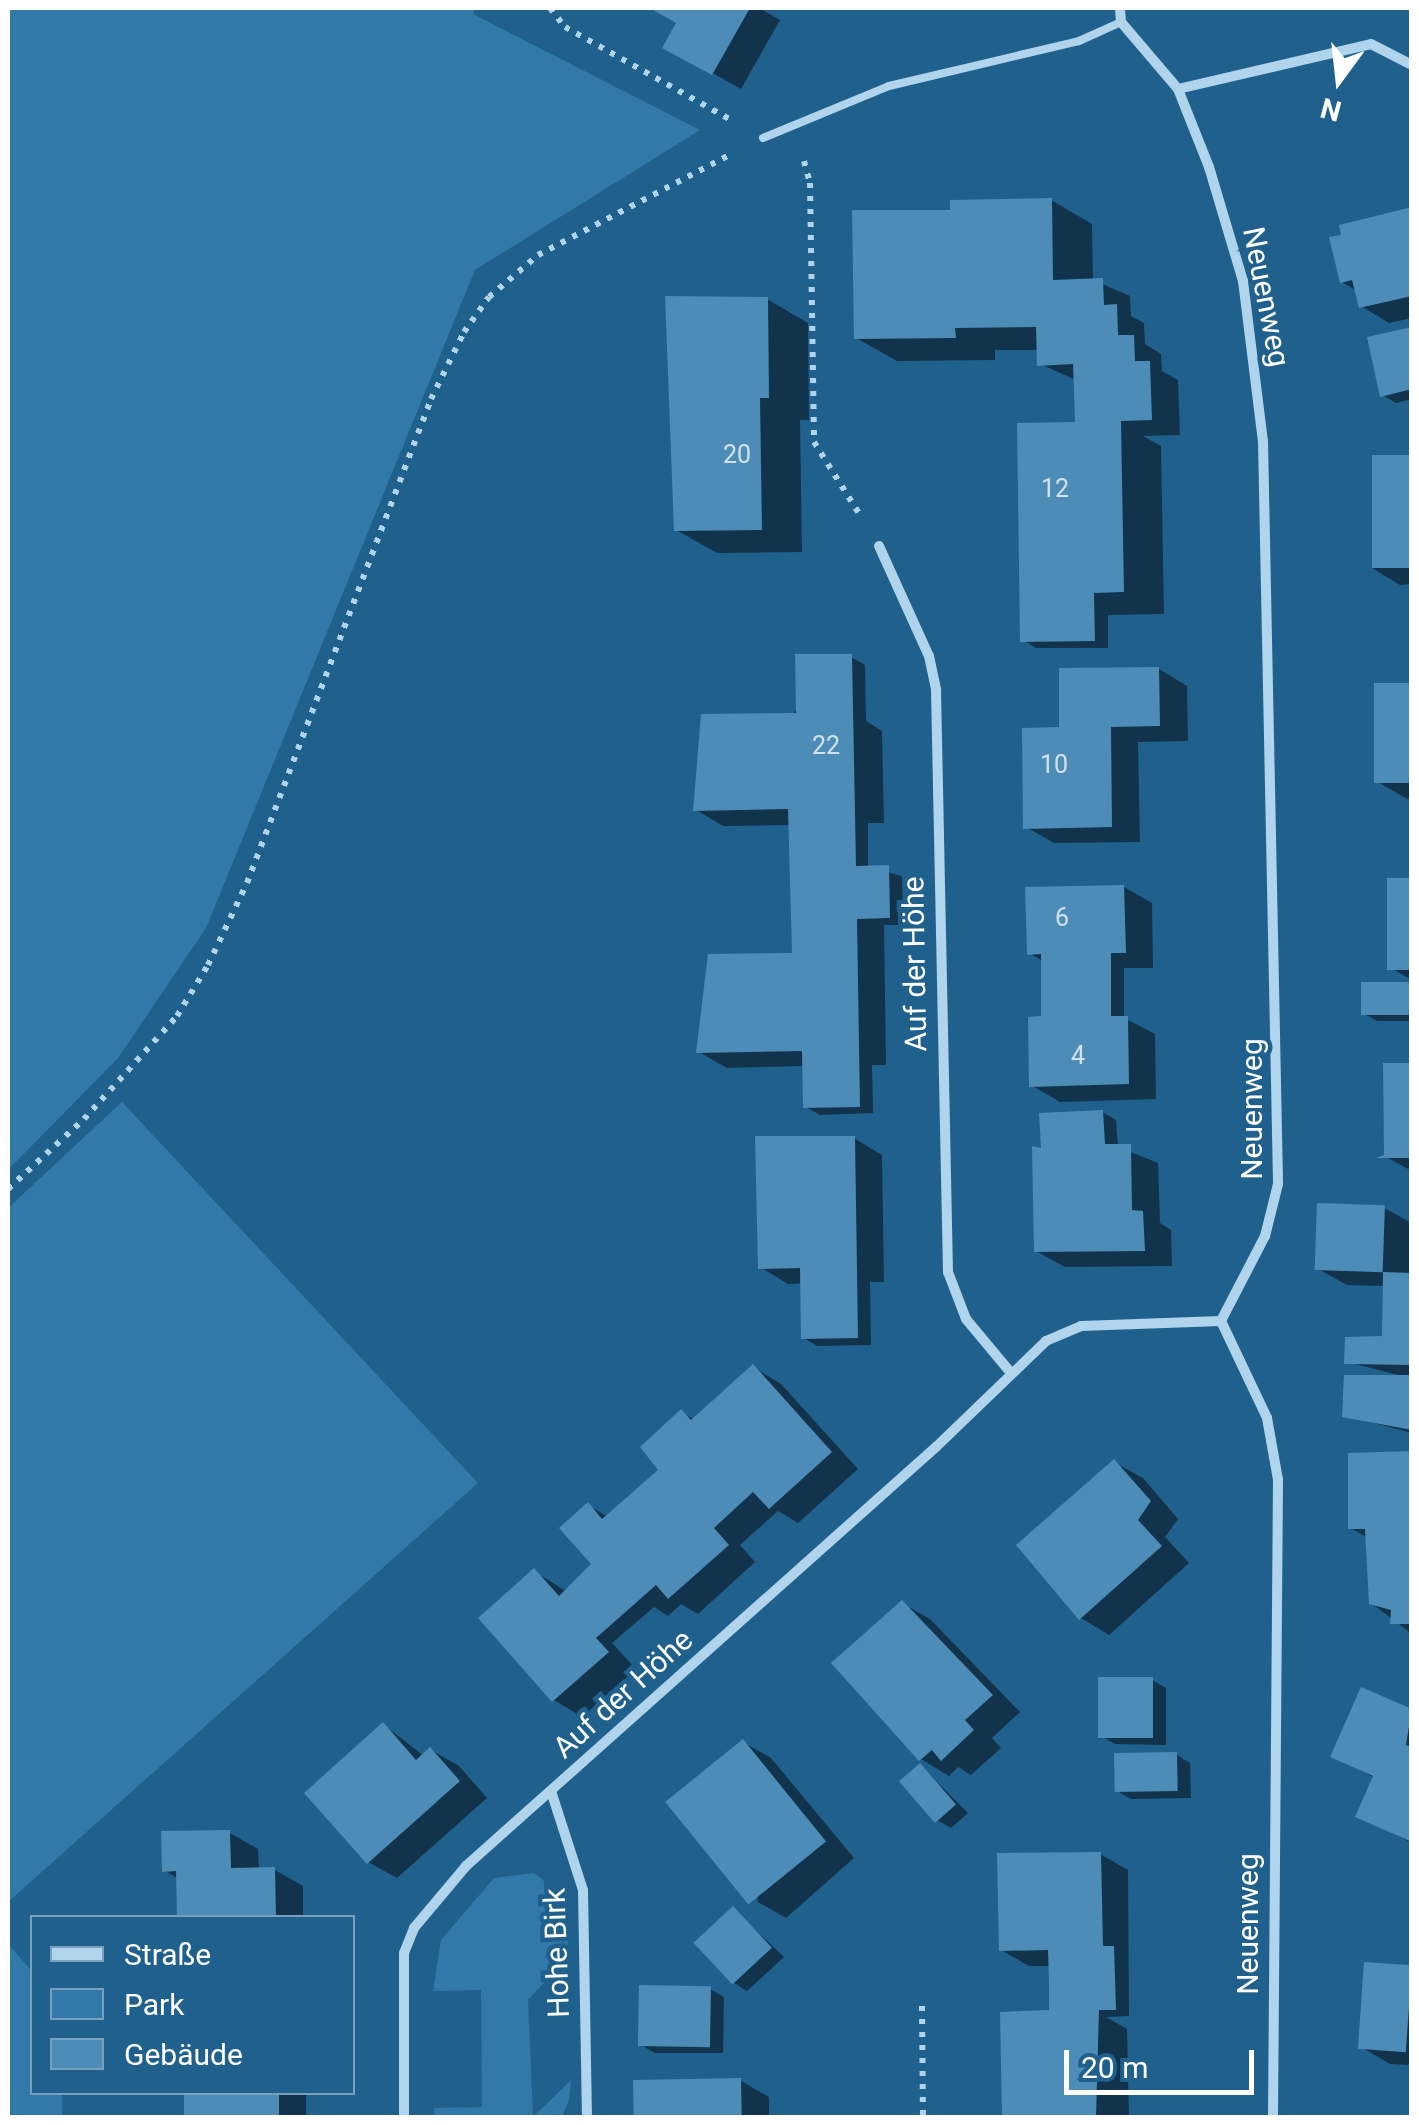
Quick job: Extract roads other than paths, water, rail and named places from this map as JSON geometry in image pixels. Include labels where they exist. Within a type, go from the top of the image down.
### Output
[{"type":"street","points":[[1120,8],[1121,22]]},
{"type":"street","name":"Neuenweg","points":[[1121,22],[1178,89],[1243,281],[1264,442],[1278,1184],[1265,1236],[1221,1321],[1267,1418],[1278,1480],[1273,2118]]},
{"type":"street","points":[[1178,89],[1371,44],[1412,65]]},
{"type":"street","name":"Auf der Höhe","points":[[879,546],[928,656],[936,690],[948,1272],[966,1319],[1011,1372]]},
{"type":"street","name":"Auf der Höhe","points":[[404,2118],[401,1989],[414,1928],[466,1866],[1046,1341],[1081,1326],[1221,1321]]},
{"type":"street","name":"Hohe Birk","points":[[551,1791],[583,1890],[587,2118]]},
{"type":"lane","points":[[763,138],[889,86],[1079,40],[1121,22]]}]
